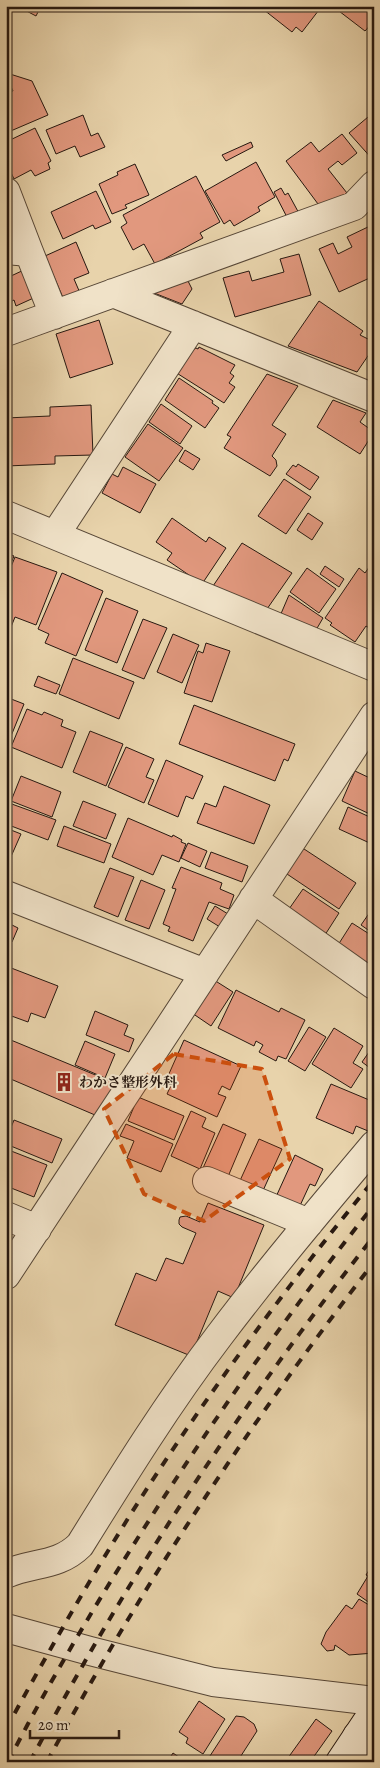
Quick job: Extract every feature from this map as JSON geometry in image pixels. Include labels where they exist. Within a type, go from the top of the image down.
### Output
[{"type":"street","points":[[6,332],[354,206],[374,185]]},
{"type":"street","points":[[6,192],[18,251],[54,315]]},
{"type":"street","points":[[113,293],[374,398]]},
{"type":"street","points":[[55,535],[193,325]]},
{"type":"street","points":[[6,515],[374,667]]},
{"type":"street","points":[[6,1275],[374,716]]},
{"type":"street","points":[[6,895],[205,973]]},
{"type":"street","points":[[253,899],[374,985]]},
{"type":"street","points":[[6,1574],[62,1559],[71,1554],[80,1545],[129,1466],[218,1338],[309,1223],[374,1145]]},
{"type":"street","points":[[207,1181],[309,1223]]},
{"type":"street","points":[[6,1216],[37,1229]]},
{"type":"street","points":[[6,1628],[212,1682],[374,1701]]},
{"type":"street","points":[[340,1762],[365,1742],[374,1711]]},
{"type":"highlighted area","points":[[174,1054],[262,1069],[290,1159],[204,1221],[144,1194],[104,1109]]},
{"type":"building","points":[[17,6],[41,6],[36,16]]},
{"type":"building","points":[[259,6],[322,6],[302,32],[296,27],[292,32]]},
{"type":"building","points":[[337,6],[374,6],[374,21],[365,31],[335,8]]},
{"type":"building","points":[[10,74],[32,81],[48,115],[6,133],[6,93],[13,91],[6,76]]},
{"type":"building","points":[[83,115],[91,136],[98,133],[105,147],[80,157],[75,146],[56,154],[46,130]]},
{"type":"building","points":[[368,117],[374,123],[374,161],[349,133]]},
{"type":"building","points":[[35,128],[51,161],[48,163],[50,169],[35,176],[31,170],[14,179],[6,162],[6,142]]},
{"type":"building","points":[[342,134],[357,153],[342,165],[338,161],[328,169],[347,193],[321,208],[286,161],[311,142],[319,152]]},
{"type":"building","points":[[251,142],[253,147],[226,161],[222,155]]},
{"type":"building","points":[[256,162],[275,197],[258,207],[260,211],[234,226],[230,220],[224,224],[205,191]]},
{"type":"building","points":[[135,164],[149,195],[125,205],[127,208],[112,214],[99,184],[118,175],[117,172]]},
{"type":"building","points":[[196,176],[220,222],[200,233],[203,238],[155,264],[144,244],[133,250],[121,227],[127,223],[123,215]]},
{"type":"building","points":[[281,188],[285,195],[288,193],[301,217],[290,223],[274,192]]},
{"type":"building","points":[[96,191],[111,222],[95,229],[93,225],[63,239],[51,212]]},
{"type":"building","points":[[370,226],[374,235],[374,276],[339,292],[319,249],[333,243],[338,254],[352,247],[347,237]]},
{"type":"building","points":[[76,242],[89,273],[74,279],[80,293],[64,300],[45,256]]},
{"type":"building","points":[[299,254],[311,295],[235,317],[223,278],[249,271],[252,281],[284,272],[280,259]]},
{"type":"building","points":[[6,266],[11,276],[26,269],[38,296],[16,306],[14,300],[6,304]]},
{"type":"building","points":[[188,281],[192,289],[182,304],[154,293]]},
{"type":"building","points":[[319,301],[363,331],[360,335],[374,342],[374,347],[357,372],[288,346]]},
{"type":"building","points":[[99,320],[113,364],[70,378],[56,334]]},
{"type":"building","points":[[199,347],[235,365],[230,373],[234,376],[229,383],[235,387],[224,403],[175,372],[187,353]]},
{"type":"building","points":[[267,374],[298,386],[272,425],[286,434],[272,456],[276,460],[277,466],[270,476],[224,448],[231,437],[227,435]]},
{"type":"building","points":[[179,378],[213,401],[212,403],[219,408],[205,428],[165,400]]},
{"type":"building","points":[[333,400],[366,413],[360,422],[374,432],[360,454],[317,427]]},
{"type":"building","points":[[161,404],[192,426],[180,444],[149,422]]},
{"type":"building","points":[[91,405],[93,455],[55,456],[55,464],[6,466],[6,418],[50,416],[50,407]]},
{"type":"building","points":[[148,424],[183,448],[159,481],[125,457]]},
{"type":"building","points":[[185,450],[200,459],[193,470],[179,461]]},
{"type":"building","points":[[298,464],[319,477],[310,490],[286,474],[293,465],[296,467]]},
{"type":"building","points":[[123,467],[156,484],[140,513],[102,493],[112,474],[118,477]]},
{"type":"building","points":[[284,479],[311,497],[286,534],[258,516]]},
{"type":"building","points":[[308,513],[323,523],[312,540],[297,530]]},
{"type":"building","points":[[172,518],[206,542],[209,537],[226,548],[202,584],[167,560],[172,553],[156,542]]},
{"type":"building","points":[[242,543],[292,573],[267,609],[211,589]]},
{"type":"building","points":[[6,553],[14,556],[6,575]]},
{"type":"building","points":[[15,557],[57,572],[36,625],[15,617],[11,627],[6,625],[6,579]]},
{"type":"building","points":[[374,560],[374,631],[366,626],[355,642],[330,625],[332,623],[325,618],[359,568],[365,573]]},
{"type":"building","points":[[325,566],[344,579],[339,587],[320,574]]},
{"type":"building","points":[[307,568],[336,589],[319,613],[290,592]]},
{"type":"building","points":[[62,573],[103,591],[76,656],[45,643],[49,634],[38,629]]},
{"type":"building","points":[[289,595],[323,618],[316,630],[280,616]]},
{"type":"building","points":[[106,598],[138,611],[117,663],[85,650]]},
{"type":"building","points":[[143,619],[167,628],[144,679],[122,670]]},
{"type":"building","points":[[173,634],[199,645],[182,683],[157,672]]},
{"type":"building","points":[[206,643],[230,651],[212,702],[184,693],[198,651],[203,653]]},
{"type":"building","points":[[73,658],[134,682],[119,719],[59,694]]},
{"type":"building","points":[[38,676],[60,685],[56,694],[34,686]]},
{"type":"building","points":[[6,697],[24,704],[7,746],[6,746]]},
{"type":"building","points":[[194,705],[295,744],[288,761],[284,759],[275,781],[179,744]]},
{"type":"building","points":[[27,709],[42,715],[44,712],[63,720],[61,726],[76,732],[62,768],[11,747]]},
{"type":"building","points":[[90,731],[123,744],[106,786],[73,772]]},
{"type":"building","points":[[126,747],[154,759],[146,777],[154,780],[144,803],[108,787]]},
{"type":"building","points":[[166,760],[203,776],[193,799],[186,796],[178,817],[148,804]]},
{"type":"building","points":[[355,771],[374,780],[374,816],[342,801]]},
{"type":"building","points":[[21,776],[61,792],[52,817],[11,801]]},
{"type":"building","points":[[224,786],[270,805],[254,844],[197,823],[205,803],[216,807]]},
{"type":"building","points":[[83,801],[116,814],[106,839],[73,826]]},
{"type":"building","points":[[9,803],[56,820],[48,840],[6,824],[6,810]]},
{"type":"building","points":[[348,807],[374,819],[374,845],[339,829]]},
{"type":"building","points":[[128,818],[182,840],[181,842],[186,844],[179,862],[162,855],[153,875],[112,857]]},
{"type":"building","points":[[64,826],[111,844],[104,863],[57,846]]},
{"type":"building","points":[[6,828],[21,834],[6,868]]},
{"type":"building","points":[[188,843],[207,851],[200,867],[181,858]]},
{"type":"building","points":[[301,847],[356,883],[339,909],[284,872]]},
{"type":"building","points":[[211,852],[248,866],[242,882],[205,868]]},
{"type":"building","points":[[181,867],[222,883],[220,889],[234,895],[229,909],[209,902],[193,941],[168,931],[170,927],[163,924],[176,889],[172,888]]},
{"type":"building","points":[[110,868],[134,877],[118,917],[94,907]]},
{"type":"building","points":[[141,880],[165,890],[149,929],[125,920]]},
{"type":"building","points":[[303,889],[339,913],[323,938],[289,909]]},
{"type":"building","points":[[215,906],[228,914],[220,927],[207,919]]},
{"type":"building","points":[[370,912],[373,914],[374,912],[374,934],[361,925]]},
{"type":"building","points":[[6,922],[18,928],[12,942],[6,939]]},
{"type":"building","points":[[352,923],[374,937],[374,974],[338,945]]},
{"type":"building","points":[[6,966],[58,986],[45,1018],[31,1013],[28,1022],[6,1014]]},
{"type":"building","points":[[214,980],[233,992],[211,1026],[192,1013]]},
{"type":"building","points":[[236,990],[279,1012],[281,1008],[305,1020],[286,1059],[278,1056],[276,1061],[259,1052],[263,1045],[256,1041],[254,1046],[218,1028]]},
{"type":"building","points":[[95,1011],[128,1025],[124,1035],[134,1039],[129,1052],[86,1035]]},
{"type":"building","points":[[309,1027],[326,1037],[305,1071],[288,1061]]},
{"type":"building","points":[[334,1028],[363,1046],[353,1063],[363,1069],[351,1088],[312,1064]]},
{"type":"building","name":"わかさ整形外科","points":[[6,1038],[122,1086],[102,1118],[6,1077]]},
{"type":"building","points":[[184,1040],[241,1066],[230,1090],[222,1086],[218,1094],[226,1097],[217,1117],[167,1094],[174,1079],[168,1076]]},
{"type":"building","points":[[85,1041],[115,1054],[105,1078],[75,1065]]},
{"type":"building","points":[[374,1045],[374,1071],[362,1062]]},
{"type":"building","points":[[331,1084],[374,1102],[373,1133],[356,1126],[353,1134],[316,1118]]},
{"type":"building","points":[[138,1097],[184,1116],[174,1140],[128,1121]]},
{"type":"building","points":[[191,1111],[206,1118],[202,1127],[215,1133],[200,1169],[171,1156]]},
{"type":"building","points":[[14,1120],[62,1139],[52,1163],[6,1144]]},
{"type":"building","points":[[126,1124],[173,1144],[161,1172],[127,1158],[134,1141],[120,1136]]},
{"type":"building","points":[[223,1124],[246,1134],[227,1179],[203,1168]]},
{"type":"building","points":[[259,1139],[282,1149],[261,1195],[238,1185]]},
{"type":"building","points":[[6,1149],[47,1165],[34,1197],[6,1186]]},
{"type":"building","points":[[295,1155],[323,1169],[315,1186],[310,1184],[298,1210],[275,1199]]},
{"type":"building","points":[[208,1203],[264,1225],[234,1298],[218,1291],[191,1356],[115,1325],[136,1273],[156,1281],[166,1258],[183,1264],[196,1233],[179,1224],[180,1217],[186,1216],[200,1222]]},
{"type":"building","points":[[374,1562],[374,1606],[357,1594]]},
{"type":"building","points":[[359,1599],[374,1608],[374,1653],[349,1655],[335,1645],[334,1650],[327,1651],[321,1644],[326,1632],[346,1605],[352,1609]]},
{"type":"building","points":[[199,1701],[225,1719],[203,1754],[186,1743],[188,1738],[179,1732]]},
{"type":"building","points":[[236,1716],[244,1717],[254,1724],[257,1731],[237,1762],[206,1762]]},
{"type":"building","points":[[316,1719],[332,1731],[310,1762],[285,1762]]},
{"type":"building","points":[[173,1753],[186,1762],[167,1762]]},
{"type":"railway","points":[[6,1729],[57,1637],[129,1517],[174,1447],[256,1330],[374,1180]]},
{"type":"railway","points":[[8,1762],[39,1703],[95,1607],[160,1503],[263,1352],[374,1205]]},
{"type":"railway","points":[[30,1762],[106,1625],[190,1491],[279,1362],[374,1236]]},
{"type":"railway","points":[[47,1762],[121,1632],[200,1505],[285,1382],[374,1262]]},
{"type":"place","name":"わかさ整形外科","points":[[64,1082]]}]
